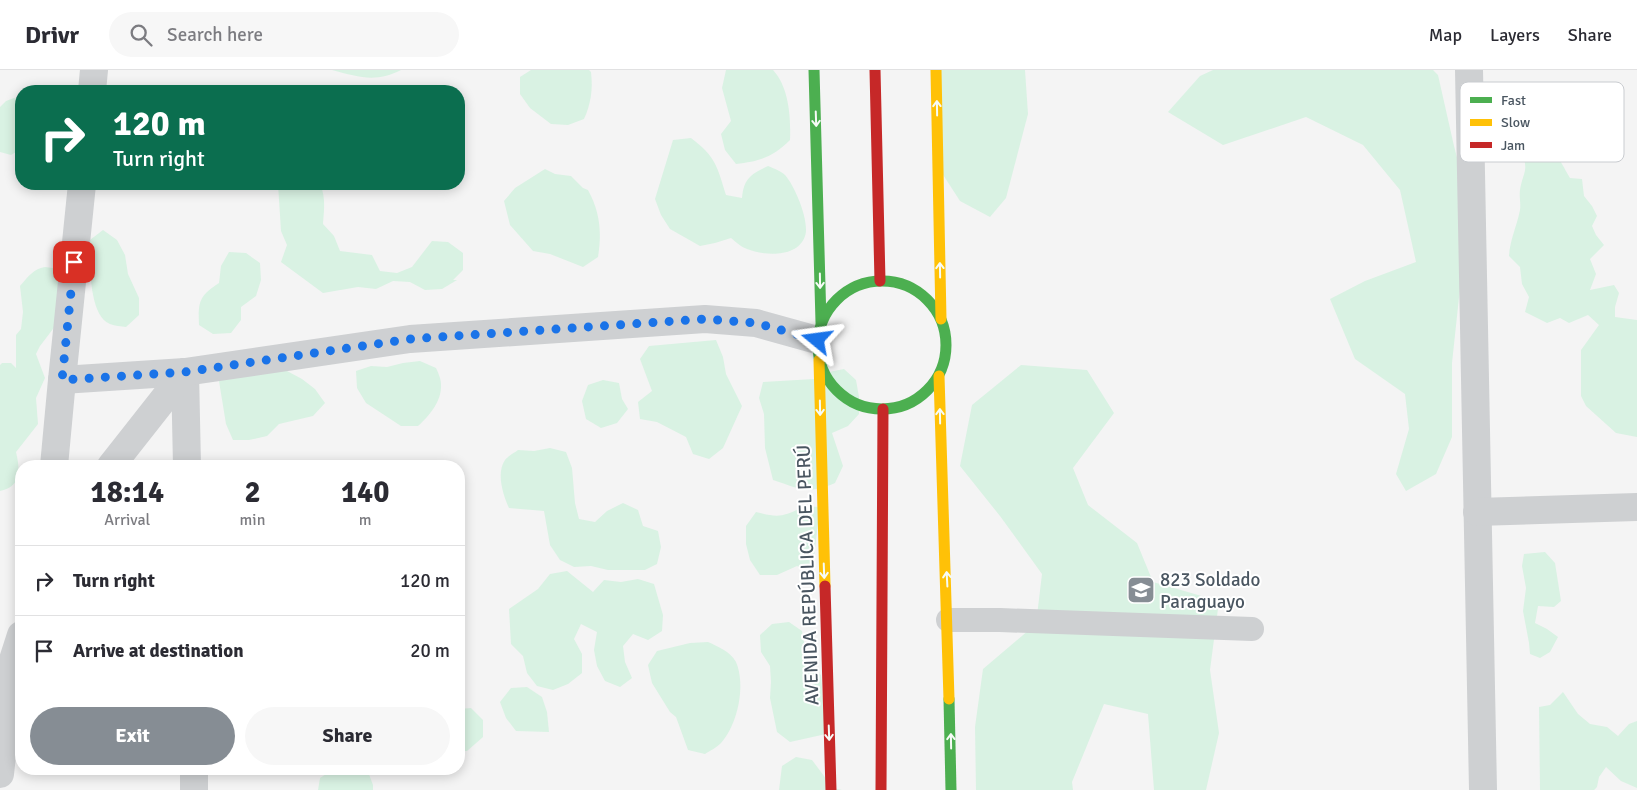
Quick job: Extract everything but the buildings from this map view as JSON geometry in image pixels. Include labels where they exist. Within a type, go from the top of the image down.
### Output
[{"type":"main road","name":"AVENIDA REPÚBLICA DEL PERÚ","points":[[814,70],[831,790]]},
{"type":"main road","points":[[875,70],[880,281]]},
{"type":"main road","points":[[936,70],[941,319],[946,338],[945,358],[939,376],[927,392],[911,403],[892,409],[873,410],[854,404],[838,393],[825,378],[819,341],[831,306],[845,292],[861,284],[880,281],[899,283],[917,290],[931,303],[941,319]]},
{"type":"main road","points":[[939,376],[948,620],[951,790]]},
{"type":"main road","points":[[881,790],[883,409]]},
{"type":"street","points":[[93,85],[94,70]]},
{"type":"street","points":[[1471,162],[1483,790]]},
{"type":"street","points":[[55,460],[81,190]]},
{"type":"street","points":[[62,380],[185,372],[410,339],[705,319],[756,323],[819,341]]},
{"type":"street","points":[[116,460],[185,372]]},
{"type":"street","points":[[185,372],[187,460]]},
{"type":"street","points":[[1477,512],[1637,507]]},
{"type":"street","points":[[0,774],[6,666],[15,647]]},
{"type":"street","points":[[194,775],[194,790]]},
{"type":"lane","points":[[948,620],[1000,620],[1252,629]]},
{"type":"green space","points":[[332,70],[401,70],[375,78],[367,78]]},
{"type":"green space","points":[[531,70],[589,70],[591,72],[592,91],[584,119],[568,125],[551,124],[530,108],[520,94],[520,77]]},
{"type":"green space","points":[[726,70],[773,70],[783,85],[788,103],[790,140],[772,154],[759,160],[736,164],[725,150],[721,134],[731,121],[722,88]]},
{"type":"green space","points":[[936,70],[1025,70],[1028,114],[1006,198],[990,217],[960,201],[938,167]]},
{"type":"green space","points":[[1213,70],[1433,70],[1438,75],[1469,204],[1452,363],[1452,437],[1436,474],[1406,491],[1396,474],[1409,429],[1405,394],[1355,359],[1330,299],[1365,281],[1416,262],[1400,190],[1363,145],[1306,117],[1223,145],[1168,112],[1200,76]]},
{"type":"green space","points":[[15,98],[15,153],[11,155],[0,152],[0,107],[6,101]]},
{"type":"green space","points":[[691,138],[711,157],[726,195],[742,198],[749,178],[768,166],[785,175],[797,195],[804,213],[806,230],[801,243],[788,252],[771,254],[745,248],[731,238],[700,246],[670,229],[661,215],[655,199],[673,140]]},
{"type":"green space","points":[[1524,162],[1561,162],[1570,178],[1582,179],[1584,196],[1597,216],[1592,226],[1604,245],[1590,259],[1596,274],[1590,290],[1614,285],[1619,293],[1615,307],[1615,317],[1637,320],[1637,437],[1616,433],[1586,406],[1581,396],[1581,350],[1599,325],[1588,315],[1569,323],[1560,318],[1547,323],[1525,312],[1529,297],[1522,284],[1520,267],[1509,256],[1520,210],[1520,190],[1525,168]]},
{"type":"green space","points":[[545,169],[555,174],[571,176],[583,188],[588,190],[592,198],[600,231],[598,257],[583,267],[550,254],[533,251],[510,225],[504,201],[515,188]]},
{"type":"green space","points":[[278,190],[322,190],[324,199],[323,224],[334,236],[340,251],[372,255],[380,271],[397,273],[412,267],[432,241],[448,242],[463,253],[463,270],[453,280],[457,280],[442,289],[425,290],[410,282],[393,281],[376,289],[358,287],[323,293],[281,262],[287,245],[281,231]]},
{"type":"green space","points":[[103,230],[117,240],[125,255],[128,274],[139,298],[139,315],[126,327],[110,324],[103,319],[94,299],[90,240]]},
{"type":"green space","points":[[229,252],[246,253],[260,263],[261,280],[256,296],[241,307],[241,320],[231,333],[213,334],[199,325],[200,305],[207,292],[219,283],[221,266]]},
{"type":"green space","points":[[41,268],[53,268],[61,272],[56,325],[36,354],[45,378],[36,398],[38,424],[16,452],[15,482],[7,489],[0,491],[0,365],[2,363],[11,363],[16,368],[16,335],[21,329],[23,312],[20,286],[28,277]]},
{"type":"green space","points":[[716,340],[723,357],[726,374],[742,406],[723,448],[709,459],[693,454],[686,437],[657,422],[640,419],[638,402],[652,391],[640,359],[649,346]]},
{"type":"green space","points":[[260,354],[302,379],[315,389],[325,403],[313,416],[279,424],[267,436],[249,440],[233,440],[226,424],[218,375]]},
{"type":"green space","points":[[420,361],[436,368],[440,378],[441,390],[434,407],[418,426],[401,426],[366,403],[357,388],[356,371],[371,366],[387,367]]},
{"type":"green space","points":[[1021,365],[1087,370],[1114,413],[1073,468],[1088,505],[1137,543],[1153,582],[1219,601],[1210,670],[1219,733],[1206,790],[1154,790],[1148,714],[1104,704],[1072,782],[1073,790],[976,790],[975,727],[983,669],[1036,624],[1042,574],[1000,516],[960,466],[972,405]]},
{"type":"green space","points":[[844,369],[856,380],[859,414],[848,426],[832,433],[843,466],[835,483],[810,490],[773,480],[765,448],[764,414],[759,398],[763,382],[814,379],[829,372]]},
{"type":"green space","points":[[603,380],[619,383],[622,399],[628,409],[617,423],[601,428],[586,419],[582,401],[588,385]]},
{"type":"green space","points":[[550,448],[566,452],[572,468],[575,503],[579,519],[595,522],[607,511],[623,503],[638,510],[643,526],[658,531],[661,547],[657,564],[645,570],[608,570],[591,566],[574,567],[560,560],[550,545],[544,511],[509,508],[503,491],[501,477],[502,465],[505,460],[518,450],[534,451]]},
{"type":"green space","points":[[804,506],[820,507],[812,573],[797,566],[777,575],[760,575],[750,560],[746,544],[746,526],[756,512],[776,516]]},
{"type":"green space","points":[[1545,552],[1555,563],[1561,601],[1554,607],[1538,606],[1535,623],[1558,637],[1550,652],[1540,658],[1530,654],[1523,611],[1526,588],[1522,566],[1524,554]]},
{"type":"green space","points":[[567,571],[593,592],[604,580],[621,582],[638,579],[654,584],[663,615],[662,631],[648,640],[633,634],[623,646],[625,662],[632,678],[620,687],[605,681],[597,666],[594,650],[597,632],[581,624],[574,639],[582,654],[582,673],[568,684],[553,690],[537,686],[527,673],[523,656],[511,644],[509,609],[538,589],[550,574]]},
{"type":"green space","points":[[789,622],[802,631],[808,664],[821,675],[826,734],[790,742],[777,732],[770,698],[770,666],[761,652],[760,635],[772,624]]},
{"type":"green space","points":[[708,642],[719,647],[734,658],[739,671],[740,693],[736,715],[727,735],[719,744],[705,754],[688,750],[676,717],[670,712],[652,683],[648,665],[657,651],[690,643]]},
{"type":"green space","points":[[527,687],[542,697],[547,712],[549,732],[516,731],[506,718],[500,702],[511,688]]},
{"type":"green space","points":[[1563,692],[1578,714],[1590,724],[1607,727],[1618,736],[1629,724],[1637,721],[1637,788],[1621,781],[1606,767],[1599,777],[1597,787],[1594,790],[1540,790],[1539,707],[1550,705]]},
{"type":"green space","points":[[465,708],[471,708],[483,720],[483,737],[467,751],[465,751]]},
{"type":"green space","points":[[796,757],[812,760],[833,788],[842,790],[779,790],[782,766]]},
{"type":"green space","points":[[325,775],[369,775],[373,790],[318,790],[320,778]]},
{"type":"traffic: fast","points":[[814,70],[821,322]]},
{"type":"traffic: fast","points":[[882,281],[895,282],[907,286],[927,300],[941,320],[945,332],[946,345],[945,358],[941,370],[927,390],[907,404],[895,408],[882,409],[869,408],[857,404],[837,390],[823,370],[819,358],[818,345],[819,332],[823,320],[837,300],[857,286],[869,282],[882,281]]},
{"type":"traffic: fast","points":[[949,699],[951,790]]},
{"type":"traffic: slow","points":[[936,70],[941,319]]},
{"type":"traffic: slow","points":[[819,360],[825,586]]},
{"type":"traffic: slow","points":[[939,376],[949,699]]},
{"type":"traffic: jam","points":[[875,70],[880,281]]},
{"type":"traffic: jam","points":[[881,790],[883,409]]},
{"type":"traffic: jam","points":[[825,586],[831,790]]},
{"type":"place","name":"823 Soldado Paraguayo","points":[[1141,590]]},
{"type":"route","points":[[74,262],[62,380],[185,372],[410,339],[705,319],[756,323],[817,340]]}]
